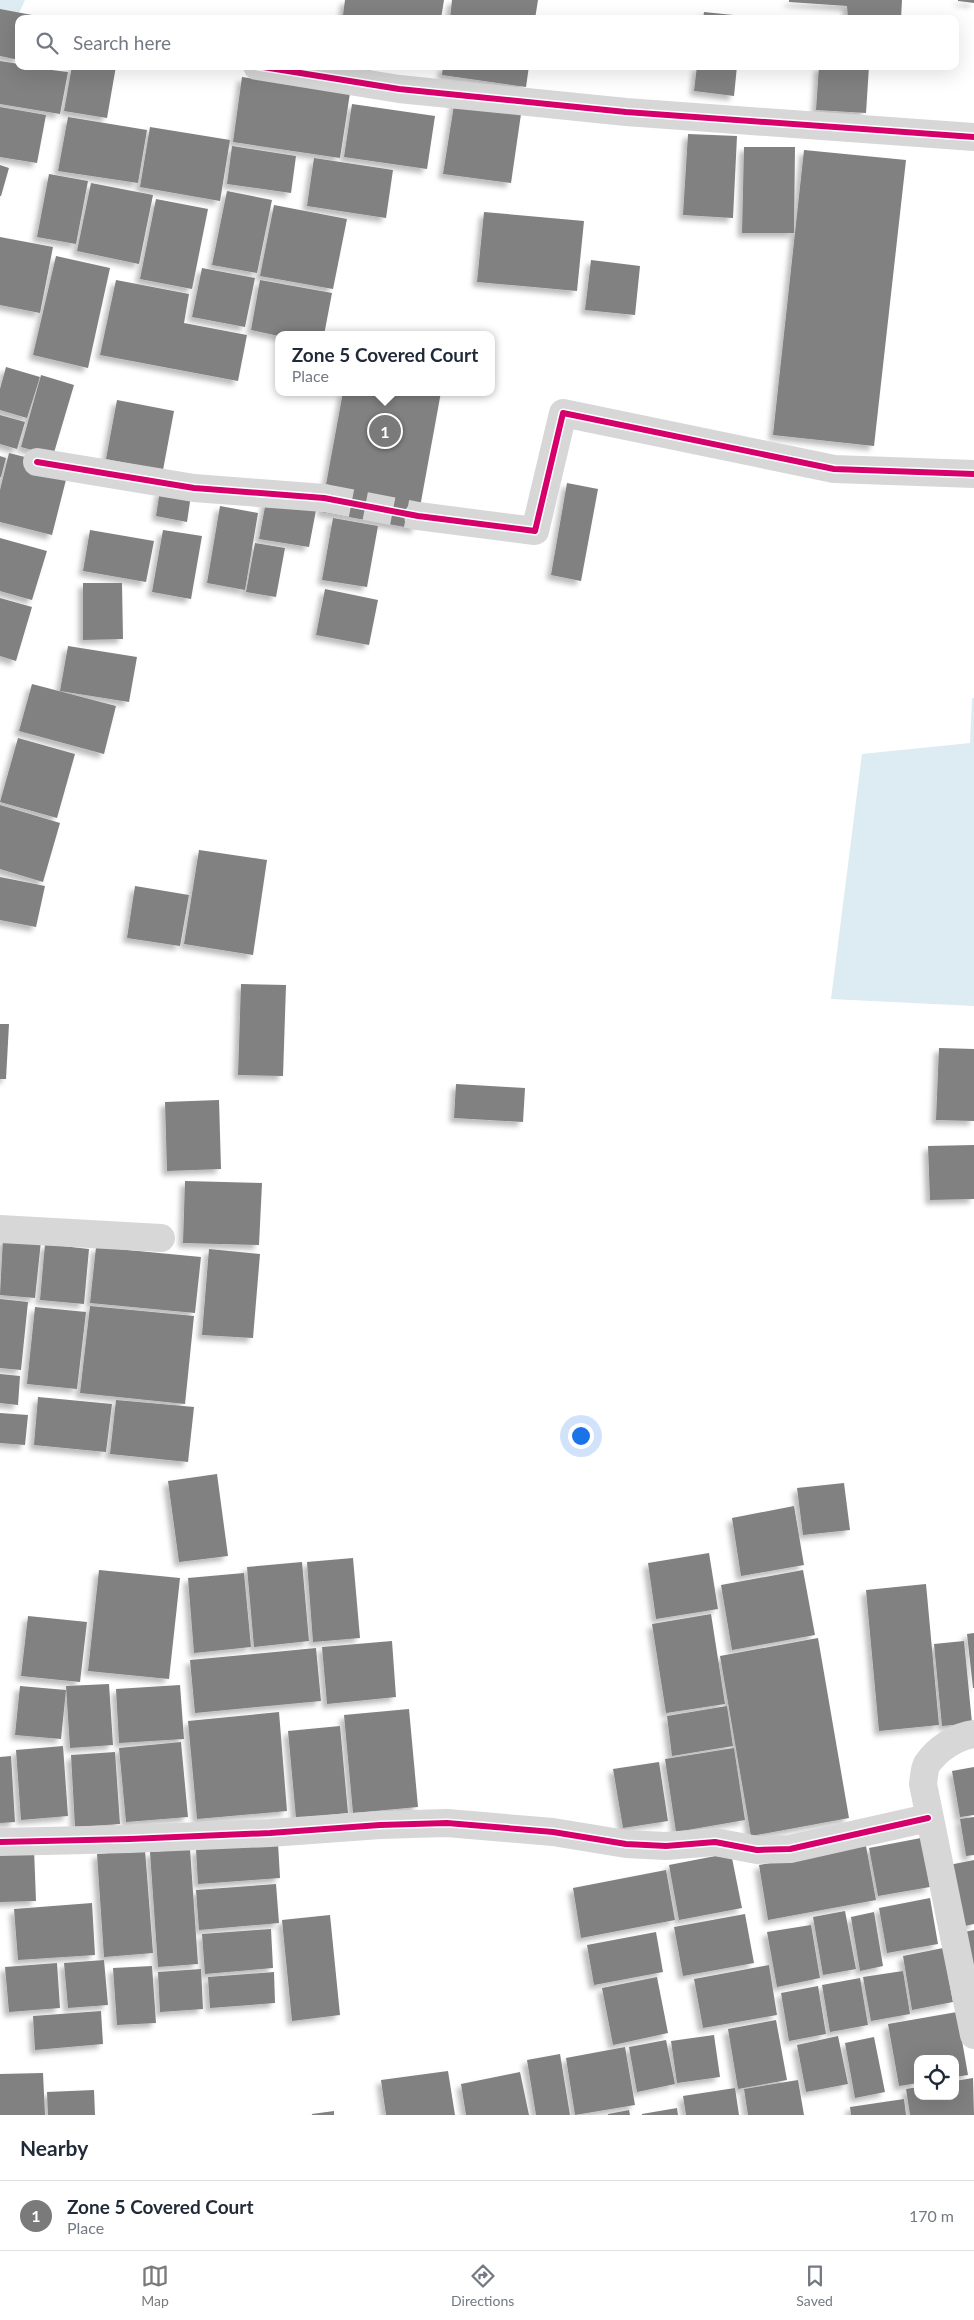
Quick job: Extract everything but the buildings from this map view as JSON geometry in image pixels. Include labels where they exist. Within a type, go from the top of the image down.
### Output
[{"type":"street","points":[[282,70],[399,89],[626,112],[974,137]]},
{"type":"street","points":[[418,516],[535,531],[563,413],[834,469],[974,474]]},
{"type":"street","points":[[37,462],[194,488],[324,498]]},
{"type":"street","points":[[0,1229],[161,1238]]},
{"type":"street","points":[[974,1734],[964,1735],[944,1747],[927,1765],[922,1784],[974,2035]]},
{"type":"street","points":[[0,1842],[270,1833],[380,1825],[448,1823],[554,1832],[626,1844],[666,1846],[715,1842],[757,1850],[790,1849],[928,1818]]},
{"type":"shaded area","points":[[0,0],[25,0],[18,15],[15,15],[15,21],[0,53]]},
{"type":"shaded area","points":[[972,698],[974,698],[974,1006],[831,999],[862,754],[970,743]]},
{"type":"tunnel","points":[[324,498],[418,516]]},
{"type":"cycle path","points":[[282,70],[399,89],[626,112],[974,137]]},
{"type":"cycle path","points":[[37,462],[194,488],[324,498],[418,516],[535,531],[563,413],[834,469],[974,474]]},
{"type":"cycle path","points":[[0,1842],[130,1839],[447,1823],[553,1832],[626,1844],[666,1846],[715,1842],[757,1850],[790,1849],[928,1818]]},
{"type":"place","name":"Zone 5 Covered Court","points":[[385,431]]}]
